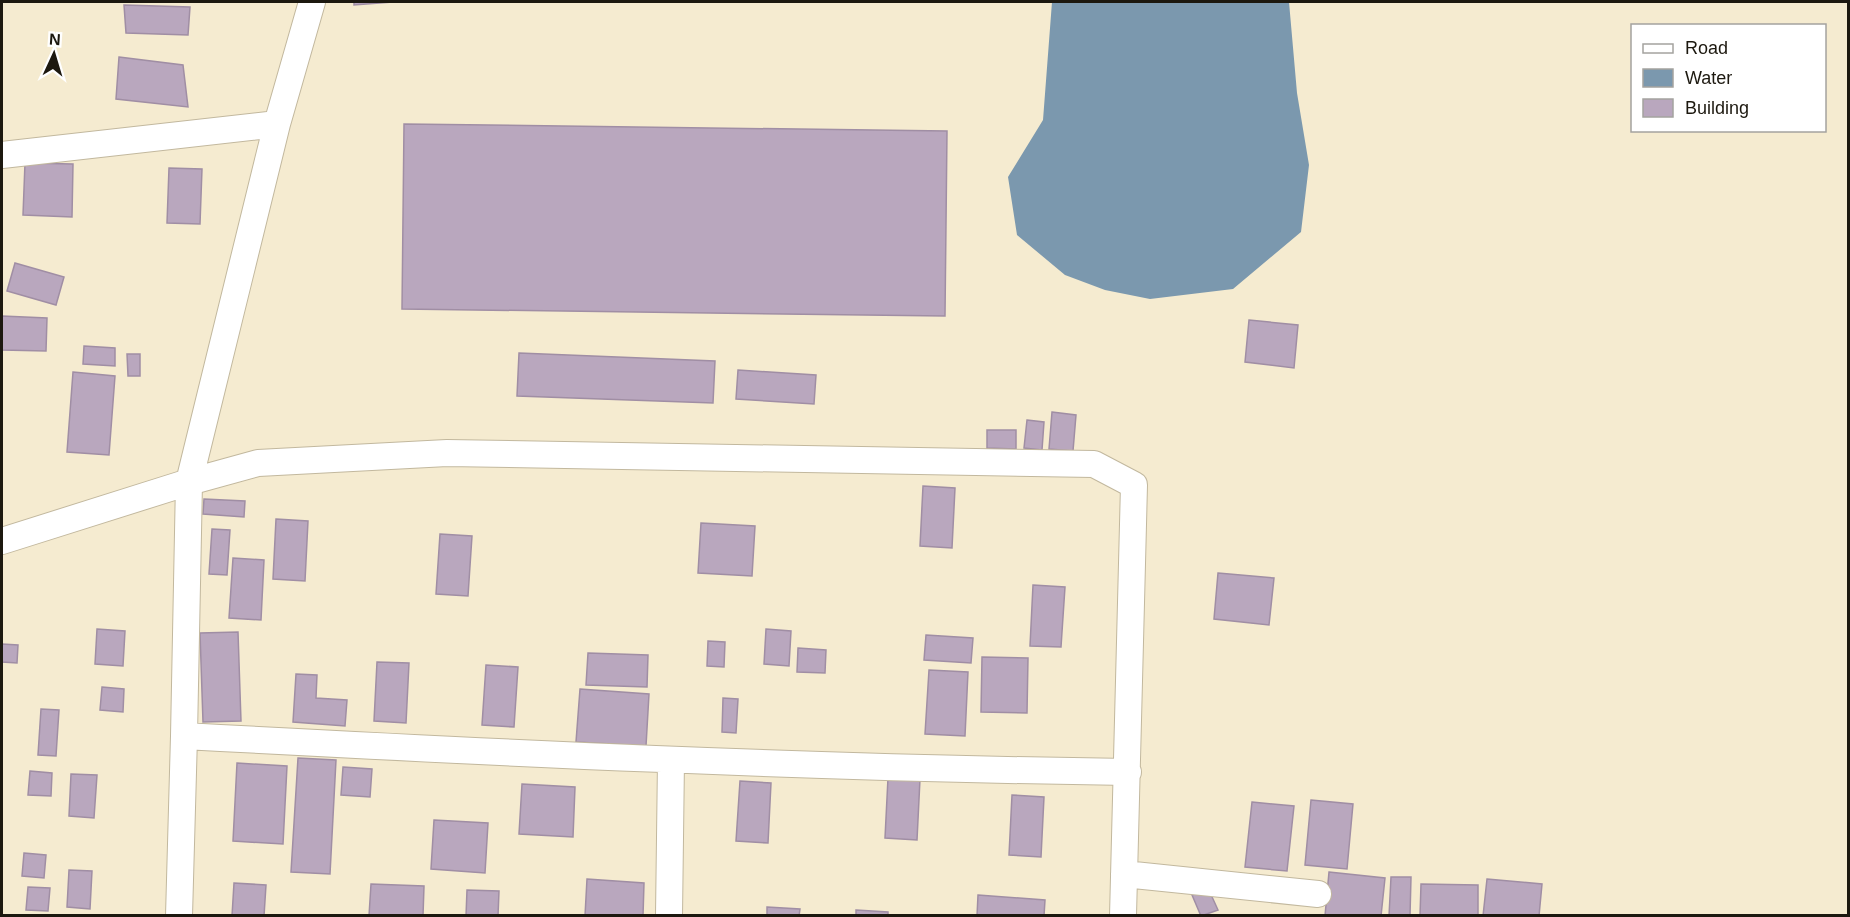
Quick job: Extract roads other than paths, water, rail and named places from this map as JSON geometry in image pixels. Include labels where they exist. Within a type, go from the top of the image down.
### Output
[{"type":"street","points":[[179,915],[189,482],[277,124],[312,2]]},
{"type":"street","points":[[2,155],[277,124]]},
{"type":"street","points":[[2,541],[189,482],[258,463],[447,453],[1094,465],[1134,485],[1123,915]]},
{"type":"street","points":[[184,736],[510,754],[940,769],[1128,772]]},
{"type":"street","points":[[669,915],[670,760]]},
{"type":"street","points":[[1124,874],[1318,894]]},
{"type":"water","points":[[1052,2],[1289,2],[1297,93],[1309,165],[1301,232],[1233,289],[1150,299],[1105,290],[1065,275],[1017,235],[1008,177],[1043,120]]}]
